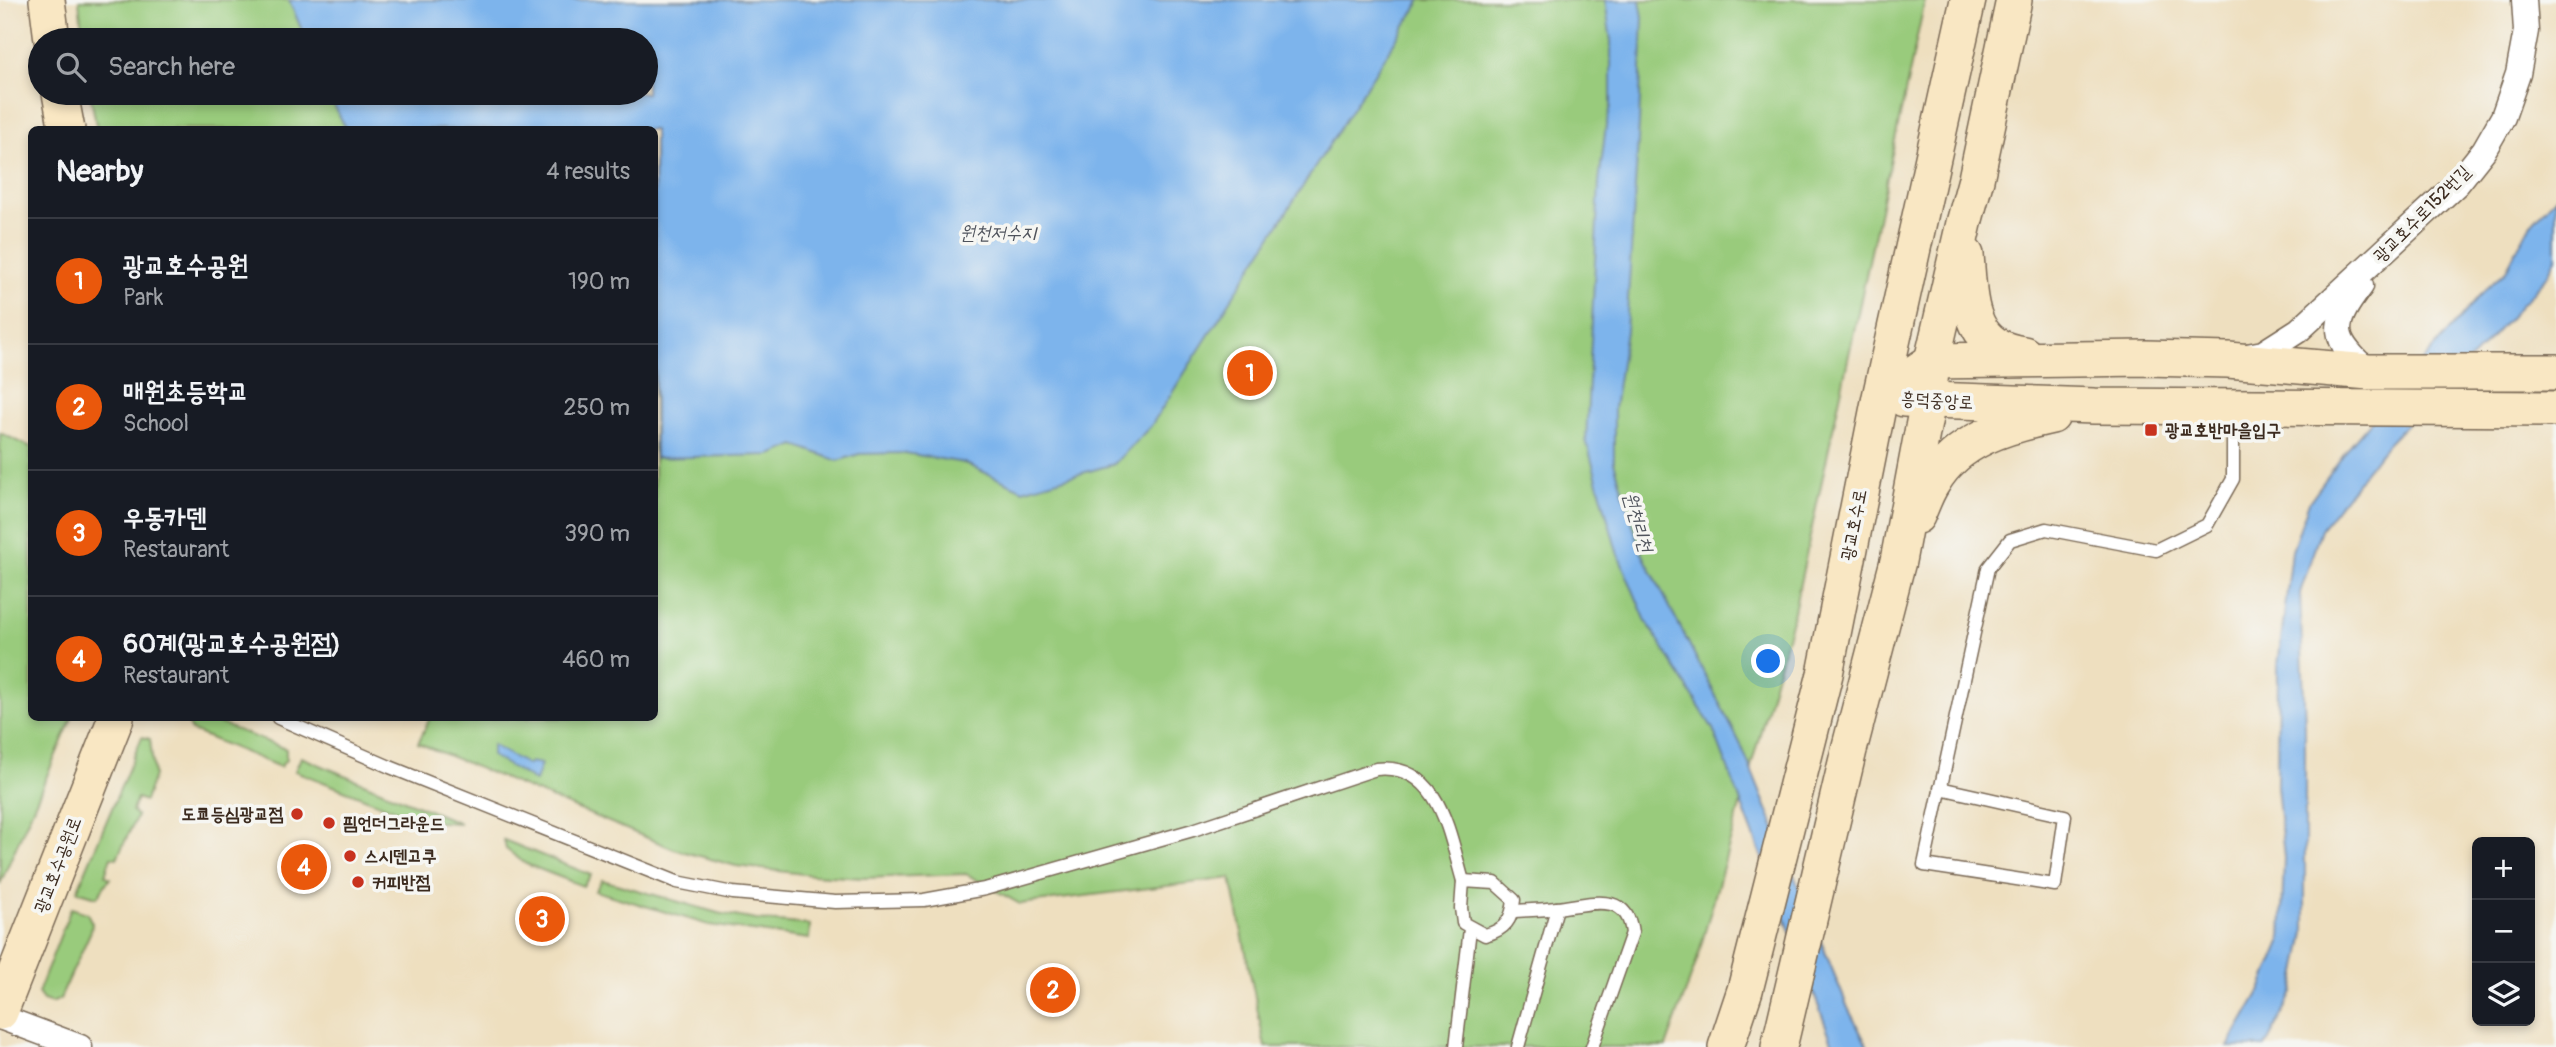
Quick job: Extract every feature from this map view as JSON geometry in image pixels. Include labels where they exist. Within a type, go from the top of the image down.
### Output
[{"type":"main road","points":[[47,0],[50,28]]},
{"type":"main road","name":"광교호수로","points":[[1726,1047],[1745,990],[1825,674],[1880,397],[1968,0]]},
{"type":"main road","points":[[1779,1047],[1849,750],[1898,561],[1928,401],[1932,361],[1976,179],[2014,0]]},
{"type":"main road","points":[[62,105],[65,126]]},
{"type":"main road","points":[[1964,223],[1973,316],[1984,336],[2007,352],[2055,359]]},
{"type":"main road","points":[[1932,361],[2228,360],[2369,372],[2556,372]]},
{"type":"main road","name":"흥덕중앙로","points":[[1880,397],[1932,361]]},
{"type":"main road","name":"흥덕중앙로","points":[[1880,397],[2094,406],[2556,409]]},
{"type":"main road","points":[[1898,561],[1933,481],[1963,447],[2009,426],[2094,406]]},
{"type":"main road","name":"광교호수공원로","points":[[0,1015],[115,721]]},
{"type":"street","name":"광교호수로152번길","points":[[2228,360],[2263,353],[2299,330],[2457,184],[2484,150],[2503,117],[2518,74],[2526,31],[2524,0]]},
{"type":"street","points":[[2369,372],[2343,345],[2338,333],[2338,320],[2396,242]]},
{"type":"street","points":[[0,1015],[80,1047]]},
{"type":"lane","points":[[1940,788],[2065,816],[2055,885],[1924,865],[1940,788],[1988,568],[2010,540],[2046,529],[2156,550],[2207,525],[2233,479],[2233,407]]},
{"type":"lane","points":[[285,721],[390,768],[677,882],[733,894],[872,903],[925,900],[985,889],[1193,830],[1376,769],[1390,768],[1410,775],[1432,791],[1444,818],[1463,881],[1463,923],[1485,935],[1497,932],[1508,922],[1514,900],[1495,883],[1463,881]]},
{"type":"lane","points":[[1513,911],[1594,903],[1613,904],[1624,910],[1630,920],[1632,933],[1592,1047]]},
{"type":"lane","points":[[1518,1047],[1557,908]]},
{"type":"lane","points":[[1456,1047],[1470,929]]},
{"type":"green space","points":[[79,0],[1925,0],[1793,616],[1697,960],[1666,1047],[1265,1047],[1231,878],[1020,904],[966,874],[864,878],[736,866],[674,849],[418,743],[429,721],[658,721],[658,126],[96,126],[92,105],[658,105],[658,28],[82,28]]},
{"type":"green space","points":[[0,433],[28,446],[28,721],[71,721],[0,884]]},
{"type":"green space","points":[[188,721],[214,721],[286,749],[286,760],[280,767],[190,730]]},
{"type":"green space","points":[[142,737],[150,739],[154,775],[145,801],[137,798],[132,811],[137,816],[117,858],[111,857],[105,875],[110,878],[97,897],[77,891]]},
{"type":"green space","points":[[301,757],[460,823],[423,821],[295,771]]},
{"type":"green space","points":[[504,840],[591,875],[583,886],[526,864],[506,849]]},
{"type":"green space","points":[[602,880],[718,913],[810,925],[809,939],[709,925],[595,891]]},
{"type":"green space","points":[[71,908],[87,913],[92,923],[91,931],[60,999],[52,1003],[43,1000],[38,993]]},
{"type":"water","name":"원천저수지","points":[[289,0],[1421,0],[1151,426],[1114,464],[1023,490],[964,463],[905,453],[859,454],[838,461],[795,445],[771,455],[658,458],[658,126],[344,126],[334,105],[658,105],[658,28],[301,28]]},
{"type":"water","points":[[1605,0],[1640,0],[1643,17],[1626,331],[1614,408],[1614,462],[1641,551],[1741,745],[1848,1008],[1868,1047],[1834,1047],[1713,729],[1645,619],[1617,552],[1586,440],[1599,182],[1611,106],[1611,41]]},
{"type":"water","points":[[2556,197],[2556,259],[2546,278],[2388,443],[2321,529],[2300,593],[2305,727],[2305,933],[2293,993],[2265,1047],[2228,1047],[2261,990],[2281,942],[2284,858],[2277,786],[2278,665],[2292,551],[2309,502],[2351,444],[2480,295],[2505,272],[2530,225]]},
{"type":"water","points":[[492,745],[528,765],[530,762],[541,764],[535,781],[492,756]]},
{"type":"place","name":"광교호수공원","points":[[1250,373]]},
{"type":"place","name":"광교호반마을입구","points":[[2151,430]]},
{"type":"place","name":"도쿄등심광교점","points":[[297,814]]},
{"type":"place","name":"핌언더그라운드","points":[[329,823]]},
{"type":"place","name":"스시덴고쿠","points":[[350,856]]},
{"type":"place","name":"60계(광교호수공원점)","points":[[304,867]]},
{"type":"place","name":"커피반점","points":[[358,882]]},
{"type":"place","name":"우동카덴","points":[[542,919]]},
{"type":"place","name":"매원초등학교","points":[[1053,990]]},
{"type":"water label","name":"원천리천","points":[[1638,522]]}]
